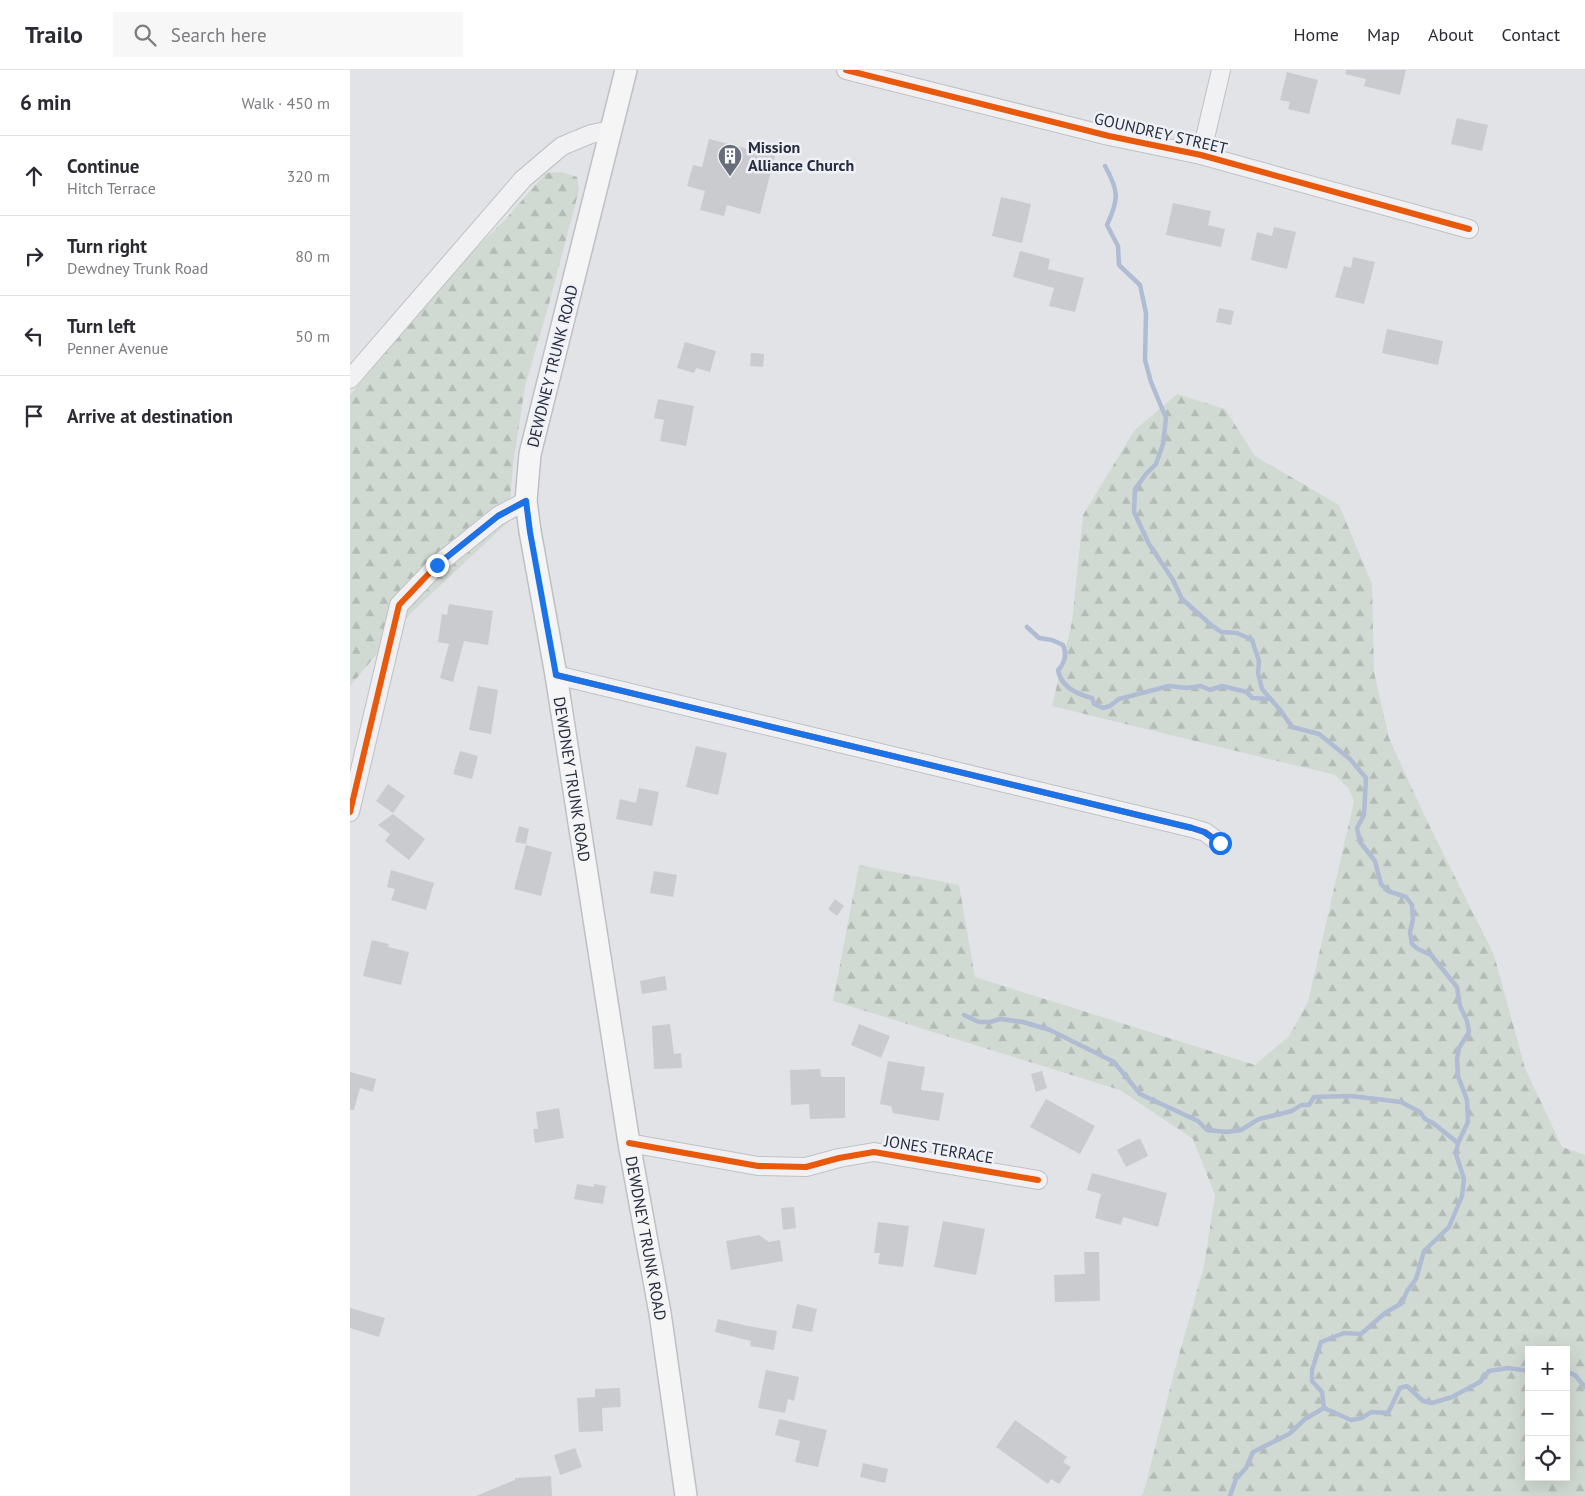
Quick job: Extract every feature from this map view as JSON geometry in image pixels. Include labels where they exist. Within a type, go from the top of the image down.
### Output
[{"type":"main road","name":"DEWDNEY TRUNK ROAD","points":[[626,70],[530,454],[526,501],[556,675],[629,1143],[660,1313],[686,1496]]},
{"type":"street","name":"GOUNDREY STREET","points":[[846,70],[1109,136],[1201,154],[1469,229]]},
{"type":"street","points":[[1201,154],[1221,70]]},
{"type":"street","points":[[350,379],[523,179],[562,146],[591,134],[611,130]]},
{"type":"street","points":[[350,812],[398,605],[444,559],[498,516],[526,501]]},
{"type":"street","points":[[556,675],[1192,828],[1204,832],[1220,843]]},
{"type":"street","name":"JONES TERRACE","points":[[629,1143],[758,1166],[806,1167],[839,1158],[874,1152],[1038,1180]]},
{"type":"green space","points":[[562,172],[577,177],[579,190],[525,386],[513,465],[508,522],[412,612],[350,686],[350,395],[461,263],[505,220],[546,173]]},
{"type":"green space","points":[[1177,394],[1225,409],[1255,456],[1339,505],[1372,584],[1374,672],[1389,738],[1424,815],[1494,955],[1525,1068],[1562,1147],[1585,1155],[1585,1496],[1141,1496],[1144,1491],[1204,1266],[1215,1195],[1193,1139],[1120,1090],[833,1001],[859,865],[959,885],[975,977],[1255,1065],[1289,1036],[1308,1002],[1354,801],[1348,788],[1335,775],[1052,706],[1072,622],[1083,515],[1134,431]]},
{"type":"building","points":[[1346,70],[1406,70],[1400,95],[1364,86],[1366,79],[1345,74]]},
{"type":"building","points":[[1287,72],[1318,80],[1309,114],[1288,109],[1290,102],[1280,100]]},
{"type":"building","points":[[1457,118],[1488,125],[1482,151],[1451,144]]},
{"type":"building","name":"Mission Alliance Church","points":[[709,139],[775,156],[760,214],[727,205],[724,216],[700,210],[705,191],[687,186],[693,165],[702,167]]},
{"type":"building","points":[[1001,197],[1031,204],[1022,243],[992,236]]},
{"type":"building","points":[[1173,203],[1211,211],[1208,225],[1225,229],[1221,247],[1166,235]]},
{"type":"building","points":[[1274,227],[1296,232],[1287,269],[1251,260],[1257,232],[1272,236]]},
{"type":"building","points":[[1020,251],[1050,259],[1048,269],[1084,278],[1075,312],[1049,306],[1054,288],[1013,277]]},
{"type":"building","points":[[1353,257],[1375,262],[1364,304],[1335,297],[1344,266],[1351,268]]},
{"type":"building","points":[[1219,308],[1234,311],[1231,325],[1216,322]]},
{"type":"building","points":[[1387,329],[1443,341],[1438,365],[1382,353]]},
{"type":"building","points":[[685,342],[716,351],[710,372],[696,368],[694,373],[677,368]]},
{"type":"building","points":[[751,353],[764,354],[763,367],[750,366]]},
{"type":"building","points":[[658,399],[694,406],[686,446],[660,441],[664,420],[654,418]]},
{"type":"building","points":[[449,604],[493,611],[488,645],[464,641],[453,682],[440,678],[449,644],[438,642],[442,614],[447,615]]},
{"type":"building","points":[[478,686],[498,690],[491,734],[469,730]]},
{"type":"building","points":[[696,746],[727,753],[718,795],[686,787]]},
{"type":"building","points":[[460,751],[478,756],[472,779],[453,774]]},
{"type":"building","points":[[388,784],[405,796],[393,813],[376,801]]},
{"type":"building","points":[[639,788],[659,792],[652,826],[616,819],[620,799],[636,803]]},
{"type":"building","points":[[393,814],[425,839],[409,860],[385,841],[390,834],[378,825]]},
{"type":"building","points":[[519,826],[529,829],[526,844],[515,842]]},
{"type":"building","points":[[526,845],[552,852],[541,896],[514,889]]},
{"type":"building","points":[[391,870],[434,883],[426,910],[391,900],[395,889],[387,887]]},
{"type":"building","points":[[654,871],[677,875],[673,897],[650,893]]},
{"type":"building","points":[[835,899],[844,906],[837,916],[828,909]]},
{"type":"building","points":[[372,940],[389,944],[388,947],[409,952],[401,985],[363,976]]},
{"type":"building","points":[[665,976],[667,990],[642,994],[640,981]]},
{"type":"building","points":[[670,1024],[674,1054],[681,1053],[682,1068],[654,1069],[652,1026]]},
{"type":"building","points":[[859,1024],[890,1036],[881,1058],[851,1045]]},
{"type":"building","points":[[888,1061],[925,1067],[921,1090],[944,1093],[939,1121],[893,1113],[891,1106],[880,1104]]},
{"type":"building","points":[[820,1069],[821,1077],[845,1077],[845,1118],[810,1119],[809,1104],[791,1105],[790,1070]]},
{"type":"building","points":[[1042,1071],[1047,1088],[1036,1092],[1031,1074]]},
{"type":"building","points":[[350,1072],[376,1079],[373,1092],[360,1088],[354,1110],[350,1110]]},
{"type":"building","points":[[1046,1099],[1095,1126],[1080,1154],[1030,1127]]},
{"type":"building","points":[[559,1108],[564,1138],[535,1143],[533,1129],[538,1129],[536,1112]]},
{"type":"building","points":[[1140,1138],[1148,1156],[1126,1167],[1117,1150]]},
{"type":"building","points":[[1092,1173],[1167,1193],[1158,1227],[1123,1217],[1121,1225],[1095,1218],[1101,1194],[1087,1190]]},
{"type":"building","points":[[577,1184],[594,1187],[594,1184],[606,1186],[603,1204],[574,1199]]},
{"type":"building","points":[[794,1207],[796,1228],[783,1230],[781,1208]]},
{"type":"building","points":[[943,1221],[985,1229],[976,1275],[934,1267]]},
{"type":"building","points":[[878,1222],[909,1226],[903,1267],[878,1264],[880,1253],[874,1253]]},
{"type":"building","points":[[759,1235],[769,1242],[780,1240],[783,1261],[731,1270],[726,1241]]},
{"type":"building","points":[[1084,1252],[1099,1252],[1100,1301],[1055,1302],[1054,1275],[1085,1274]]},
{"type":"building","points":[[797,1304],[817,1309],[812,1332],[792,1328]]},
{"type":"building","points":[[350,1308],[385,1318],[379,1337],[350,1328]]},
{"type":"building","points":[[718,1319],[777,1331],[774,1350],[750,1346],[751,1341],[715,1332]]},
{"type":"building","points":[[766,1370],[799,1377],[794,1401],[788,1399],[785,1413],[758,1408]]},
{"type":"building","points":[[620,1388],[621,1407],[602,1408],[603,1431],[579,1432],[577,1398],[595,1397],[595,1389]]},
{"type":"building","points":[[779,1419],[827,1430],[818,1467],[795,1462],[800,1441],[775,1435]]},
{"type":"building","points":[[1015,1420],[1067,1457],[1063,1462],[1071,1467],[1059,1484],[1051,1479],[1048,1484],[996,1447]]},
{"type":"building","points":[[575,1448],[582,1467],[560,1475],[554,1455]]},
{"type":"building","points":[[863,1463],[888,1469],[885,1483],[860,1477]]},
{"type":"building","points":[[551,1476],[552,1496],[476,1496],[515,1480],[515,1478]]},
{"type":"waterway","points":[[1105,166],[1113,182],[1116,195],[1114,208],[1107,225],[1118,246],[1119,265],[1140,285],[1146,313],[1145,360],[1151,382],[1166,418],[1163,444],[1156,464],[1135,489],[1134,512],[1149,544],[1173,580],[1182,599],[1221,632],[1237,633],[1252,640],[1259,661],[1258,673],[1262,689],[1292,727],[1319,734],[1350,759],[1366,778],[1364,815],[1357,828],[1360,842],[1375,861],[1381,884],[1388,891],[1406,897],[1412,905],[1413,919],[1410,932],[1412,944],[1431,955],[1457,987],[1460,1006],[1467,1021],[1469,1032],[1459,1048],[1457,1059],[1458,1076],[1467,1100],[1468,1122],[1458,1143],[1456,1154],[1464,1179],[1462,1196],[1449,1227],[1424,1251],[1416,1279],[1407,1291],[1402,1303],[1385,1313],[1361,1334],[1344,1333],[1321,1342],[1312,1370],[1312,1381],[1322,1392],[1324,1408]]},
{"type":"waterway","points":[[1027,627],[1039,638],[1052,640],[1063,645],[1065,659],[1058,670],[1062,681],[1070,689],[1092,698],[1094,704],[1103,708],[1110,706],[1119,699],[1169,686],[1187,688],[1201,686],[1210,690],[1222,686],[1247,692],[1252,698],[1270,699]]},
{"type":"waterway","points":[[964,1015],[979,1022],[990,1022],[1000,1019],[1023,1022],[1050,1030],[1114,1062],[1140,1094],[1198,1121],[1207,1130],[1227,1132],[1241,1130],[1259,1119],[1292,1111],[1301,1105],[1309,1105],[1314,1097],[1351,1096],[1401,1102],[1420,1112],[1425,1119],[1458,1143]]},
{"type":"waterway","points":[[1230,1496],[1236,1479],[1246,1468],[1253,1452],[1289,1434],[1305,1419],[1324,1408],[1351,1420],[1362,1418],[1371,1412],[1388,1413],[1400,1388],[1407,1386],[1423,1401],[1432,1403],[1452,1397],[1480,1382],[1489,1371],[1508,1368],[1525,1370]]},
{"type":"waterway","points":[[1570,1373],[1575,1375],[1585,1387]]},
{"type":"cycle path","points":[[846,70],[1109,136],[1201,155],[1469,229]]},
{"type":"cycle path","points":[[350,812],[399,605],[437,565],[498,516],[526,501]]},
{"type":"cycle path","points":[[556,675],[1192,828],[1205,832],[1220,843]]},
{"type":"cycle path","points":[[629,1143],[758,1166],[806,1167],[839,1158],[874,1152],[1038,1180]]},
{"type":"place","name":"Mission Alliance Church","points":[[730,177]]},
{"type":"route","points":[[437,565],[498,516],[526,501],[556,675],[1192,828],[1204,832],[1220,843]]}]
